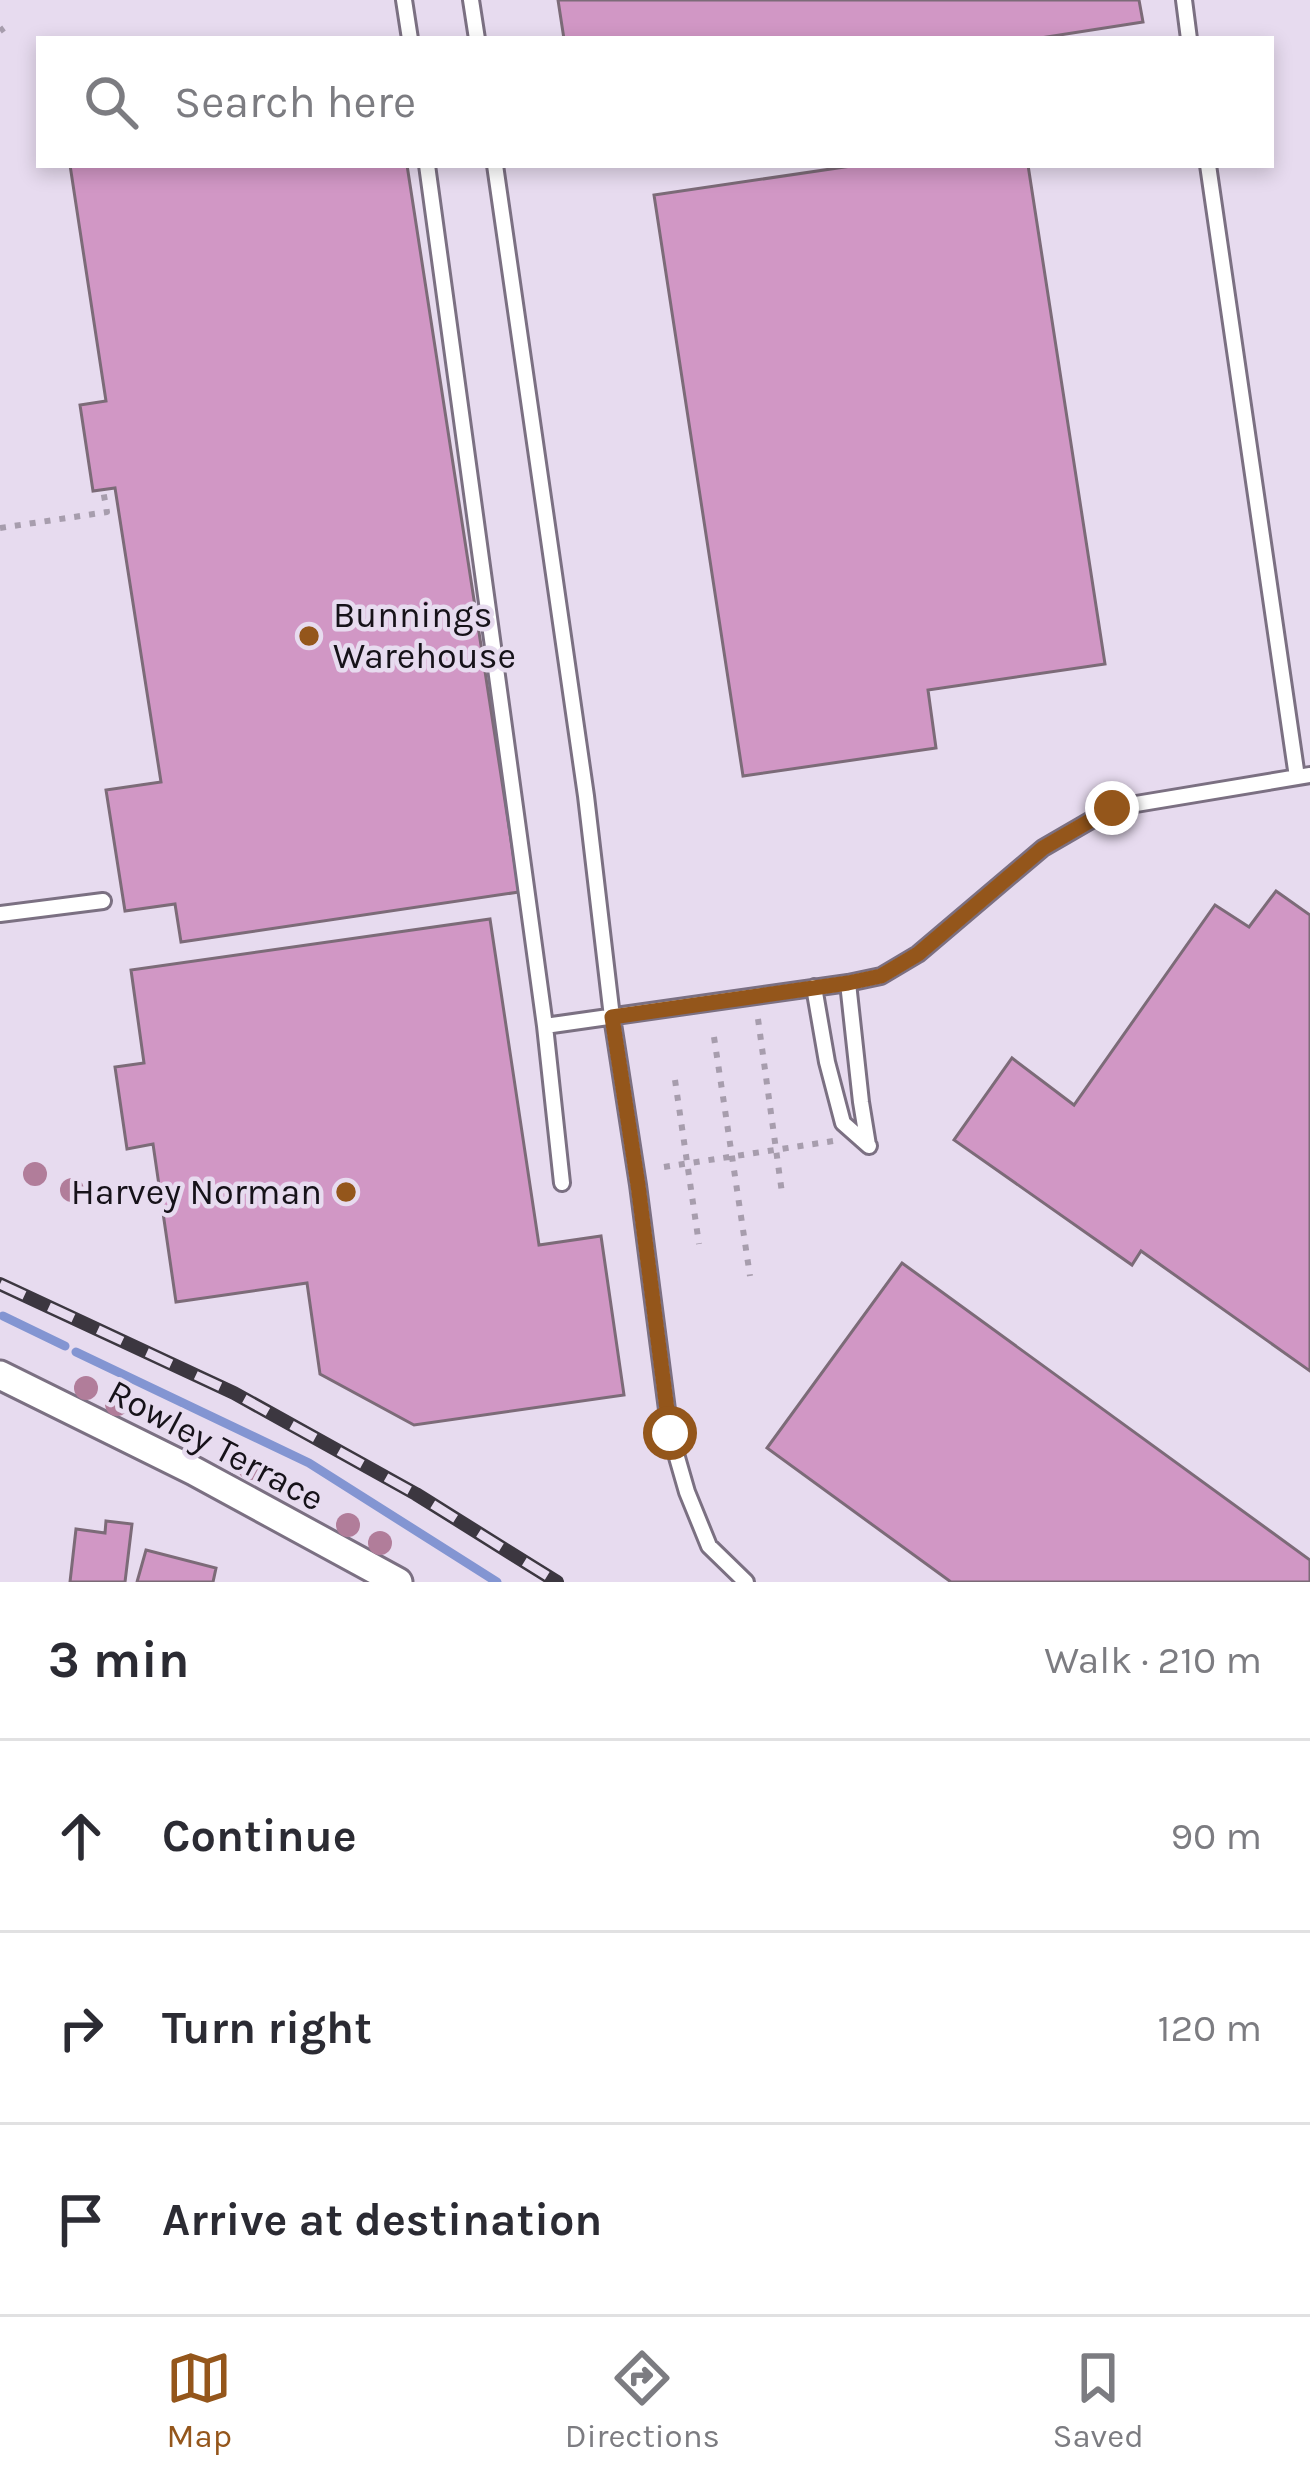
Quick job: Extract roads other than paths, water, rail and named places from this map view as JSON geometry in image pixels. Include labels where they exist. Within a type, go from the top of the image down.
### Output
[{"type":"street","name":"Rowley Terrace","points":[[0,1375],[194,1471],[398,1582]]},
{"type":"lane","points":[[404,0],[410,36]]},
{"type":"lane","points":[[471,0],[477,36]]},
{"type":"lane","points":[[1184,0],[1189,36]]},
{"type":"lane","points":[[427,168],[545,1027],[562,1183]]},
{"type":"lane","points":[[495,168],[586,796],[670,1433],[687,1492],[710,1546],[746,1582]]},
{"type":"lane","points":[[545,1027],[881,976],[918,954],[1043,848],[1112,808],[1304,776],[1208,168]]},
{"type":"lane","points":[[0,914],[103,901]]},
{"type":"lane","points":[[814,987],[843,1123],[869,1146],[848,983]]},
{"type":"waterway","points":[[3,1316],[65,1346]]},
{"type":"waterway","points":[[76,1352],[309,1463],[497,1582]]},
{"type":"railway","points":[[0,1284],[234,1393],[416,1494],[557,1582]]},
{"type":"place","name":"Bunnings Warehouse","points":[[309,636]]},
{"type":"place","name":"Harvey Norman","points":[[346,1192]]}]
